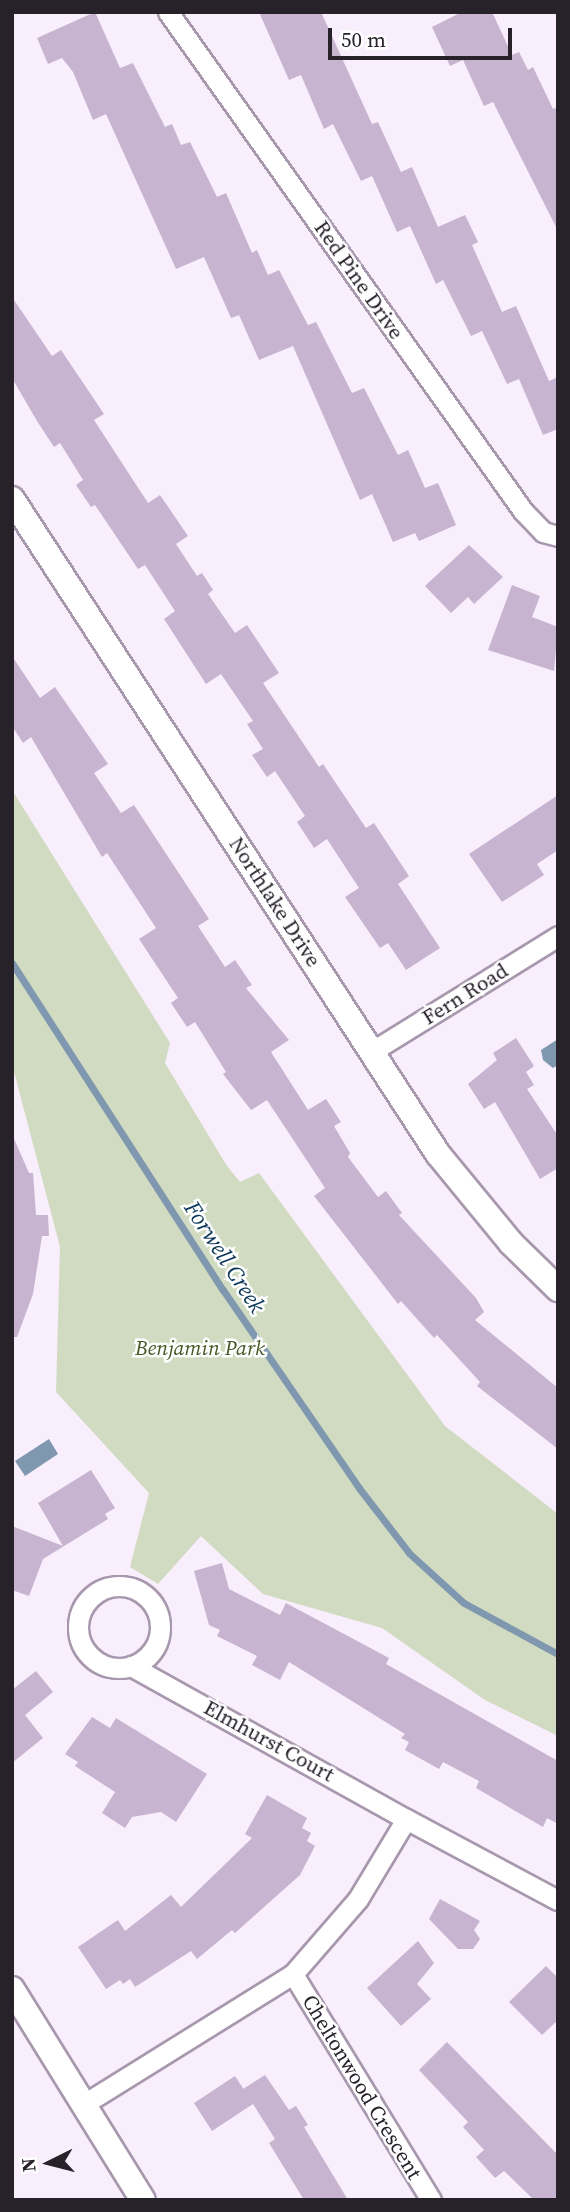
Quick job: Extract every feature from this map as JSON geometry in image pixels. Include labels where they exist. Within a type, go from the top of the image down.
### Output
[{"type":"street","name":"Red Pine Drive","points":[[168,12],[523,511],[542,532],[558,536]]},
{"type":"street","name":"Northlake Drive","points":[[12,499],[439,1154],[511,1243],[558,1289]]},
{"type":"street","name":"Fern Road","points":[[372,1052],[558,936]]},
{"type":"street","name":"Elmhurst Court","points":[[131,1667],[144,1660],[158,1640],[158,1612],[145,1595],[132,1588],[108,1587],[89,1598],[81,1612],[78,1633],[86,1652],[97,1662],[117,1668],[131,1667],[406,1819]]},
{"type":"street","points":[[406,1819],[558,1900]]},
{"type":"street","name":"Cheltonwood Crescent","points":[[85,2105],[293,1974],[358,1899],[406,1819]]},
{"type":"street","name":"Cheltonwood Crescent","points":[[293,1974],[431,2200]]},
{"type":"street","points":[[12,1989],[143,2200]]},
{"type":"green space","name":"Benjamin Park","points":[[12,790],[170,1043],[165,1063],[227,1166],[240,1182],[259,1173],[445,1426],[558,1514],[558,1736],[485,1700],[382,1628],[263,1594],[201,1536],[158,1584],[130,1567],[149,1493],[56,1392],[60,1247],[12,1064]]},
{"type":"water","points":[[558,1039],[558,1065],[553,1068],[543,1060],[541,1050]]},
{"type":"water","points":[[49,1439],[58,1454],[25,1476],[15,1461]]},
{"type":"building","points":[[95,12],[120,68],[133,63],[165,127],[172,124],[181,145],[190,142],[217,197],[226,193],[252,253],[257,250],[268,275],[279,270],[308,325],[316,322],[352,393],[364,388],[398,455],[408,450],[425,488],[438,483],[456,525],[419,541],[415,533],[393,542],[372,494],[360,500],[293,346],[259,360],[239,315],[231,318],[204,257],[176,269],[106,114],[93,120],[73,72],[62,58],[48,64],[37,38]]},
{"type":"building","points":[[259,12],[321,12],[372,124],[378,122],[401,172],[412,167],[438,227],[465,215],[478,242],[472,245],[502,312],[516,306],[549,381],[558,377],[558,429],[543,435],[519,379],[507,384],[482,331],[471,336],[443,280],[436,284],[410,226],[397,232],[372,176],[361,181],[333,124],[324,129],[301,75],[289,80]]},
{"type":"building","points":[[462,12],[492,12],[512,55],[519,52],[528,70],[533,67],[553,109],[558,107],[558,231],[493,102],[484,106],[463,60],[450,66],[432,27]]},
{"type":"building","points":[[12,297],[52,356],[61,350],[104,414],[94,420],[148,503],[160,495],[188,536],[176,544],[197,576],[202,573],[213,590],[208,594],[235,633],[247,625],[279,673],[263,683],[319,767],[323,764],[366,828],[374,823],[409,876],[398,884],[440,948],[406,970],[388,943],[380,948],[345,897],[359,888],[327,839],[314,848],[297,822],[305,816],[275,771],[267,777],[252,755],[263,749],[247,724],[253,721],[221,674],[206,684],[164,619],[175,611],[145,565],[138,569],[95,505],[91,507],[76,485],[83,480],[60,443],[54,447],[37,421],[12,378]]},
{"type":"building","points":[[469,545],[503,577],[474,604],[468,597],[451,613],[425,586]]},
{"type":"building","points":[[512,585],[540,596],[532,617],[558,627],[554,671],[488,650]]},
{"type":"building","points":[[12,656],[40,698],[55,687],[108,764],[94,773],[121,813],[134,805],[209,919],[198,926],[225,967],[235,960],[252,985],[246,988],[289,1040],[271,1052],[308,1110],[326,1099],[341,1122],[334,1126],[350,1153],[348,1157],[378,1197],[386,1191],[402,1213],[399,1215],[476,1298],[484,1312],[475,1320],[558,1388],[558,1449],[477,1386],[480,1382],[437,1335],[434,1338],[401,1301],[398,1304],[314,1196],[325,1188],[267,1100],[251,1110],[223,1074],[226,1072],[195,1022],[187,1027],[171,1003],[178,998],[139,939],[156,928],[107,853],[102,857],[31,737],[23,743],[12,726]]},
{"type":"building","points":[[558,795],[558,850],[537,864],[544,875],[502,902],[469,854]]},
{"type":"building","points":[[516,1038],[534,1066],[526,1072],[534,1085],[527,1089],[558,1136],[558,1168],[540,1179],[495,1102],[484,1109],[468,1084],[497,1060],[493,1053]]},
{"type":"building","points":[[12,1134],[29,1173],[33,1173],[36,1215],[48,1215],[49,1236],[42,1236],[33,1294],[17,1337],[12,1337]]},
{"type":"building","points":[[91,1470],[115,1508],[105,1514],[108,1519],[43,1559],[29,1596],[12,1590],[12,1526],[63,1546],[38,1503]]},
{"type":"building","points":[[222,1563],[229,1589],[280,1615],[286,1603],[389,1658],[386,1664],[558,1761],[558,1824],[547,1818],[543,1827],[476,1788],[479,1781],[443,1762],[439,1769],[405,1750],[409,1742],[401,1738],[405,1734],[289,1662],[280,1680],[252,1665],[257,1656],[217,1636],[220,1630],[209,1625],[194,1571]]},
{"type":"building","points":[[36,1671],[53,1692],[25,1715],[43,1738],[12,1763],[12,1690]]},
{"type":"building","points":[[92,1717],[110,1728],[116,1718],[207,1774],[176,1822],[161,1812],[132,1817],[125,1828],[102,1813],[115,1792],[75,1766],[78,1762],[65,1754]]},
{"type":"building","points":[[267,1795],[307,1818],[302,1828],[311,1833],[307,1841],[315,1846],[300,1875],[235,1933],[232,1930],[197,1959],[191,1951],[135,1987],[130,1979],[123,1984],[120,1980],[106,1989],[78,1947],[118,1920],[125,1931],[171,1895],[181,1907],[252,1838],[245,1834]]},
{"type":"building","points":[[440,1899],[480,1921],[474,1930],[480,1939],[473,1949],[458,1949],[429,1919]]},
{"type":"building","points":[[418,1941],[434,1963],[417,1984],[431,1999],[401,2026],[367,1988]]},
{"type":"building","points":[[546,1966],[558,1978],[558,2020],[542,2035],[509,2002]]},
{"type":"building","points":[[447,2042],[558,2155],[558,2200],[534,2200],[504,2171],[495,2178],[476,2157],[484,2150],[463,2127],[468,2122],[419,2070]]},
{"type":"building","points":[[265,2075],[289,2110],[296,2106],[308,2125],[304,2127],[348,2200],[304,2200],[269,2143],[275,2139],[253,2104],[212,2131],[194,2103],[235,2076],[243,2089]]},
{"type":"waterway","name":"Forwell Creek","points":[[12,963],[223,1290],[359,1488],[409,1553],[464,1603],[558,1654]]}]
